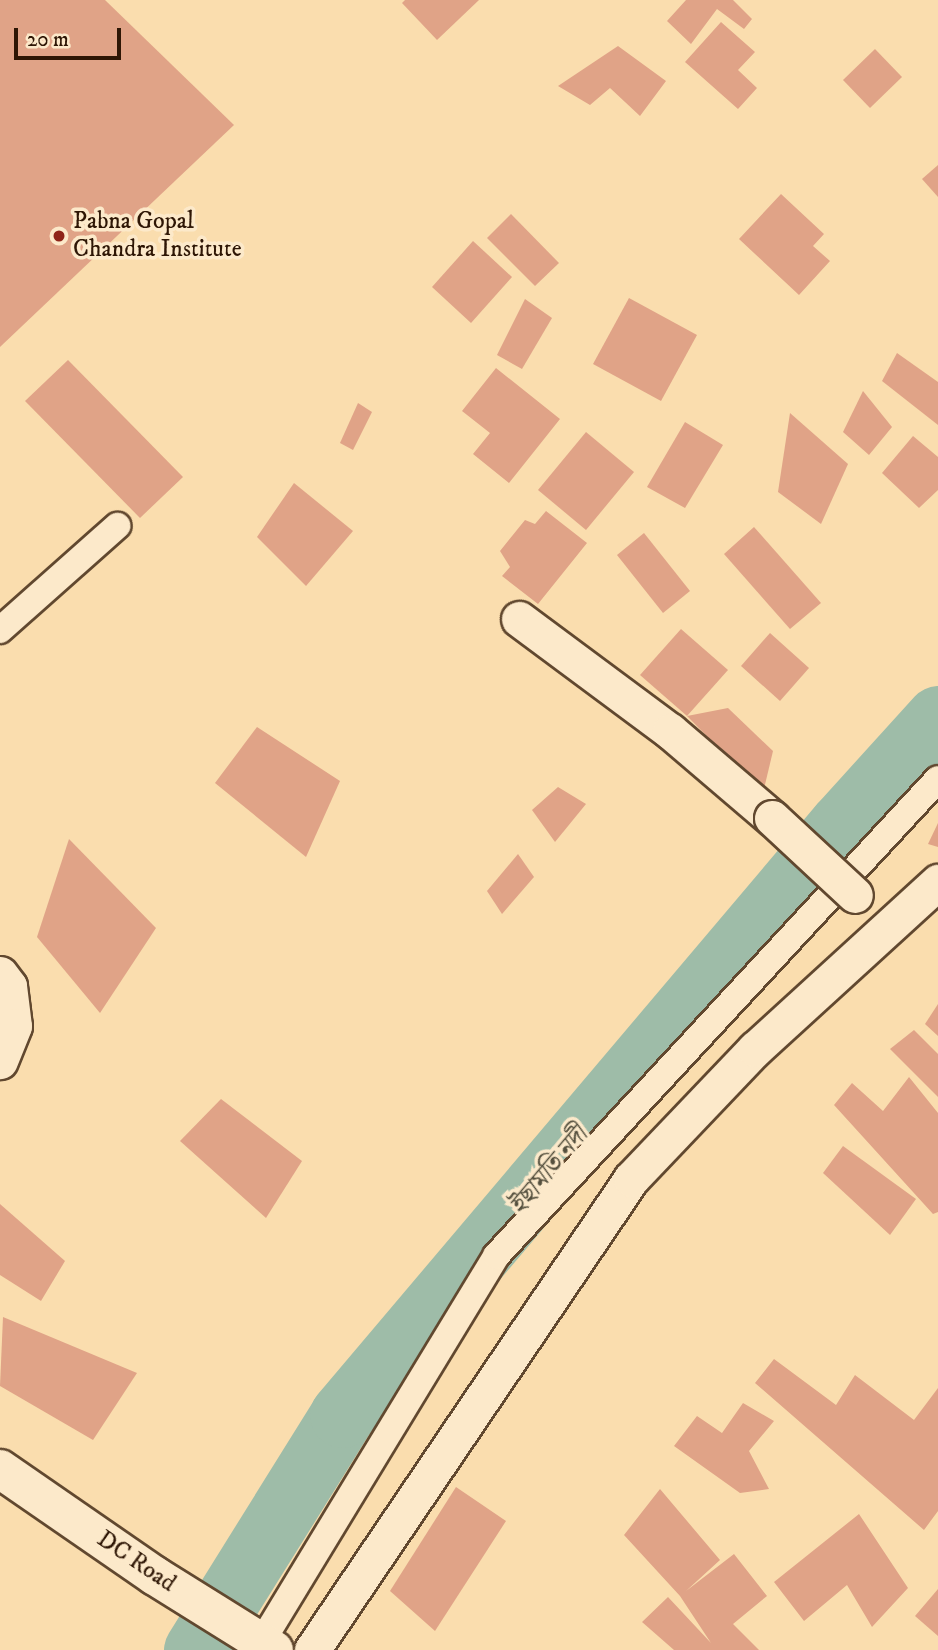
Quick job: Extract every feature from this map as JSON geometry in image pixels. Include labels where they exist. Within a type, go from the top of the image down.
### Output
[{"type":"street","points":[[0,630],[117,526]]},
{"type":"street","points":[[519,619],[670,731],[772,818],[889,928]]},
{"type":"street","points":[[268,1646],[496,1256],[938,779]]},
{"type":"street","points":[[312,1650],[631,1179],[755,1049],[938,882]]},
{"type":"street","points":[[0,974],[9,986],[14,1026],[0,1061]]},
{"type":"street","name":"DC Road","points":[[0,1469],[155,1576],[268,1646]]},
{"type":"building","name":"Pabna Gopal Chandra Institute","points":[[0,0],[105,0],[234,125],[0,347]]},
{"type":"building","points":[[405,0],[479,0],[437,40],[402,3]]},
{"type":"building","points":[[686,0],[733,0],[752,19],[744,29],[717,9],[691,44],[667,21]]},
{"type":"building","points":[[721,22],[755,52],[738,70],[757,88],[738,109],[685,62]]},
{"type":"building","points":[[618,46],[666,81],[640,116],[610,88],[590,105],[558,86]]},
{"type":"building","points":[[875,49],[902,77],[870,108],[843,80]]},
{"type":"building","points":[[938,165],[938,197],[922,179]]},
{"type":"building","points":[[781,194],[824,234],[813,246],[830,261],[799,295],[739,239]]},
{"type":"building","points":[[511,214],[559,263],[535,286],[487,238]]},
{"type":"building","points":[[473,241],[512,277],[471,323],[432,287]]},
{"type":"building","points":[[629,298],[697,335],[661,401],[593,364]]},
{"type":"building","points":[[525,299],[552,318],[522,369],[497,355]]},
{"type":"building","points":[[897,353],[938,382],[938,425],[882,381]]},
{"type":"building","points":[[68,360],[183,477],[140,518],[25,401]]},
{"type":"building","points":[[496,368],[560,419],[509,483],[473,454],[490,433],[462,411]]},
{"type":"building","points":[[863,391],[892,427],[869,455],[843,432]]},
{"type":"building","points":[[358,403],[372,412],[353,450],[340,443]]},
{"type":"building","points":[[790,413],[848,464],[821,524],[778,492]]},
{"type":"building","points":[[685,422],[723,445],[685,508],[647,487]]},
{"type":"building","points":[[586,432],[634,472],[586,530],[538,490]]},
{"type":"building","points":[[913,436],[938,457],[938,490],[919,508],[882,473]]},
{"type":"building","points":[[294,483],[353,531],[306,586],[257,537]]},
{"type":"building","points":[[546,511],[587,543],[538,604],[502,576],[510,567],[500,551],[525,520],[535,524]]},
{"type":"building","points":[[754,527],[821,603],[790,629],[724,554]]},
{"type":"building","points":[[644,533],[690,591],[663,613],[617,555]]},
{"type":"building","points":[[681,629],[728,670],[687,716],[640,675]]},
{"type":"building","points":[[770,633],[809,668],[780,701],[741,666]]},
{"type":"building","points":[[728,708],[773,751],[763,793],[687,716]]},
{"type":"building","points":[[257,727],[340,781],[306,857],[215,783]]},
{"type":"building","points":[[558,787],[586,804],[555,842],[532,810]]},
{"type":"building","points":[[938,823],[938,847],[928,844]]},
{"type":"building","points":[[69,839],[156,928],[100,1013],[37,937]]},
{"type":"building","points":[[518,854],[534,877],[502,914],[487,891]]},
{"type":"building","points":[[938,1004],[938,1036],[925,1024]]},
{"type":"building","points":[[914,1030],[938,1054],[938,1097],[890,1049]]},
{"type":"building","points":[[909,1077],[938,1113],[938,1212],[933,1214],[834,1105],[852,1083],[883,1111]]},
{"type":"building","points":[[221,1099],[302,1161],[266,1218],[180,1141]]},
{"type":"building","points":[[843,1146],[916,1199],[890,1235],[823,1173]]},
{"type":"building","points":[[0,1204],[65,1261],[41,1301],[0,1275]]},
{"type":"building","points":[[3,1317],[137,1373],[93,1440],[0,1386]]},
{"type":"building","points":[[774,1359],[836,1405],[855,1375],[914,1420],[938,1388],[938,1511],[924,1530],[755,1383]]},
{"type":"building","points":[[743,1403],[774,1421],[749,1451],[769,1489],[740,1493],[674,1446],[697,1416],[722,1433]]},
{"type":"building","points":[[456,1487],[506,1521],[435,1631],[390,1591]]},
{"type":"building","points":[[660,1489],[720,1560],[686,1591],[734,1554],[767,1596],[733,1624],[759,1650],[674,1650],[642,1622],[668,1597],[711,1643],[680,1596],[624,1535]]},
{"type":"building","points":[[859,1514],[908,1588],[872,1627],[847,1585],[804,1621],[774,1582]]},
{"type":"building","points":[[938,1589],[938,1636],[915,1616]]},
{"type":"waterway","name":"ইছামতি নদী","points":[[196,1650],[342,1415],[842,824],[938,718]]},
{"type":"place","name":"Pabna Gopal Chandra Institute","points":[[59,236]]}]
